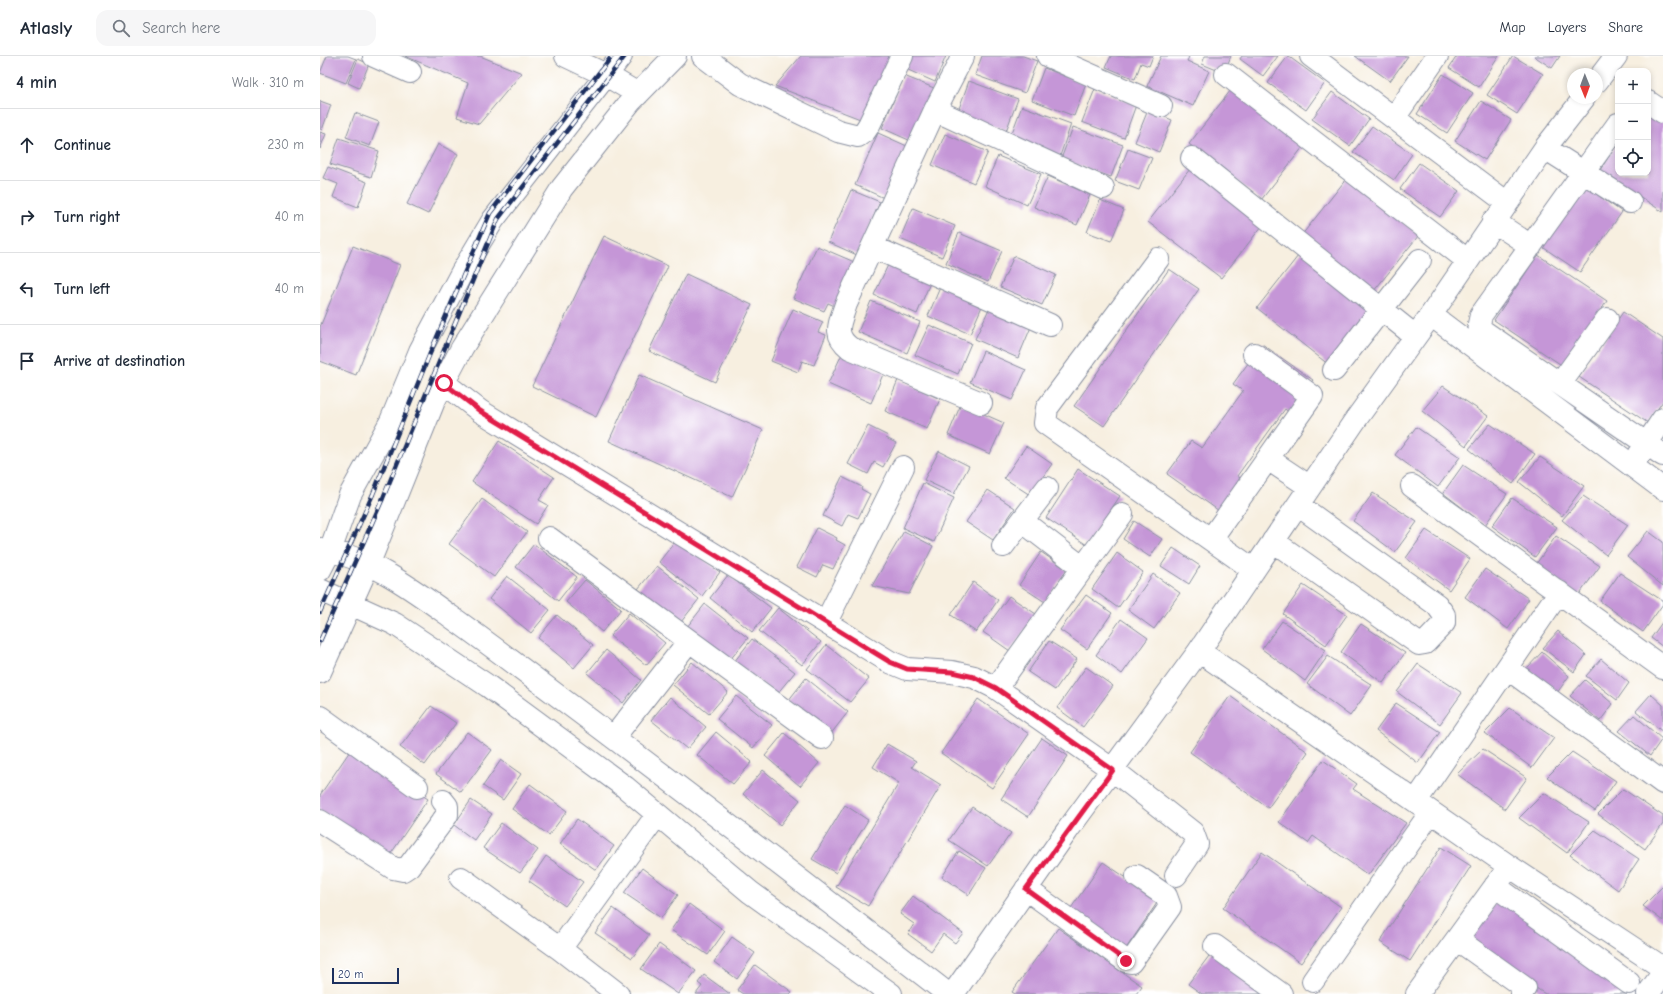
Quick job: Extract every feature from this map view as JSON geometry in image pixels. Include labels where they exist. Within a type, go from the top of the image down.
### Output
[{"type":"street","points":[[374,56],[410,72]]},
{"type":"street","points":[[566,56],[606,75],[638,94]]},
{"type":"street","points":[[320,570],[325,550],[350,495],[391,420],[420,351],[462,272],[493,220],[621,56]]},
{"type":"street","points":[[320,672],[369,563],[434,401],[462,348],[562,188],[638,94],[675,56]]},
{"type":"street","points":[[703,56],[740,84],[838,131],[858,136],[865,131],[869,125],[902,56]]},
{"type":"street","points":[[963,56],[935,110],[846,304],[838,333],[841,341],[850,348],[981,403]]},
{"type":"street","points":[[1048,56],[1161,106]]},
{"type":"street","points":[[1311,56],[1506,202]]},
{"type":"street","points":[[1394,118],[1437,56]]},
{"type":"street","points":[[1603,73],[1616,56]]},
{"type":"street","points":[[1226,74],[1467,260]]},
{"type":"street","points":[[953,994],[1026,889],[1113,770],[1169,690],[1200,651],[1273,541],[1431,314],[1506,202],[1579,104]]},
{"type":"street","points":[[1651,104],[1663,112]]},
{"type":"street","points":[[935,110],[1103,188]]},
{"type":"street","points":[[1615,128],[1482,316],[1479,324],[1480,329],[1655,449]]},
{"type":"street","points":[[1545,148],[1630,202]]},
{"type":"street","points":[[1192,158],[1415,336]]},
{"type":"street","points":[[1494,221],[1531,246]]},
{"type":"street","points":[[873,247],[1050,325]]},
{"type":"street","points":[[1158,259],[1047,408],[1045,423],[1254,570]]},
{"type":"street","points":[[1334,370],[1420,260]]},
{"type":"street","points":[[1431,314],[1663,489]]},
{"type":"street","points":[[1560,384],[1607,319]]},
{"type":"street","points":[[432,330],[462,348]]},
{"type":"street","points":[[1211,540],[1312,396],[1254,354]]},
{"type":"street","points":[[444,383],[480,411],[890,662],[901,667],[925,671],[952,672],[974,677],[996,688],[1113,770],[1193,833],[1197,844],[1176,875]]},
{"type":"street","points":[[1631,465],[1655,449],[1663,419]]},
{"type":"street","points":[[1268,459],[1310,487]]},
{"type":"street","points":[[826,622],[903,467]]},
{"type":"street","points":[[1412,486],[1663,668]]},
{"type":"street","points":[[1003,546],[1047,488]]},
{"type":"street","points":[[1273,541],[1419,644],[1425,643],[1444,622],[1444,615],[1437,605],[1298,505]]},
{"type":"street","points":[[996,688],[1122,514]]},
{"type":"street","points":[[1022,521],[1083,568]]},
{"type":"street","points":[[549,538],[822,738]]},
{"type":"street","points":[[325,550],[369,563],[428,600],[614,737],[948,994]]},
{"type":"street","points":[[320,590],[395,624],[488,686],[572,747],[657,814],[750,892],[891,994]]},
{"type":"street","points":[[1314,981],[1423,807],[1507,668],[1559,592]]},
{"type":"street","points":[[614,737],[690,641]]},
{"type":"street","points":[[1200,651],[1509,866],[1663,968]]},
{"type":"street","points":[[1507,668],[1663,783]]},
{"type":"street","points":[[320,718],[418,787]]},
{"type":"street","points":[[320,821],[393,868],[403,870],[409,866],[447,814],[447,806],[443,801]]},
{"type":"street","points":[[560,949],[657,814]]},
{"type":"street","points":[[1417,994],[1458,940],[1509,866]]},
{"type":"street","points":[[1026,889],[1126,961],[1131,962],[1170,908],[1166,896],[1137,876]]},
{"type":"street","points":[[461,878],[560,949],[618,994]]},
{"type":"street","points":[[1495,886],[1629,982]]},
{"type":"street","points":[[1458,940],[1526,992]]},
{"type":"street","points":[[1214,946],[1281,994]]},
{"type":"street","points":[[1649,994],[1663,973]]},
{"type":"building","points":[[327,56],[348,56],[356,59],[346,83],[320,73]]},
{"type":"building","points":[[405,56],[480,56],[522,73],[479,124],[457,117],[468,83]]},
{"type":"building","points":[[801,56],[894,56],[868,122],[775,86]]},
{"type":"building","points":[[911,56],[946,56],[935,82],[906,69]]},
{"type":"building","points":[[982,56],[1023,56],[1037,61],[1025,93],[975,75]]},
{"type":"building","points":[[1111,56],[1153,56],[1149,66],[1141,63],[1135,79],[1106,67]]},
{"type":"building","points":[[1161,56],[1187,56],[1189,57],[1187,61],[1209,71],[1193,106],[1147,86]]},
{"type":"building","points":[[1205,56],[1231,56],[1224,73],[1202,64]]},
{"type":"building","points":[[1242,56],[1278,56],[1263,76],[1240,59]]},
{"type":"building","points":[[1288,56],[1325,83],[1306,110],[1268,83]]},
{"type":"building","points":[[1355,56],[1408,56],[1390,81]]},
{"type":"building","points":[[1457,56],[1499,56],[1479,87],[1449,68]]},
{"type":"building","points":[[1513,56],[1543,74],[1517,114],[1487,95]]},
{"type":"building","points":[[1534,56],[1560,56],[1552,68]]},
{"type":"building","points":[[358,59],[369,64],[359,88],[348,83]]},
{"type":"building","points":[[1044,68],[1086,84],[1074,116],[1032,100]]},
{"type":"building","points":[[1443,74],[1473,93],[1447,133],[1417,114]]},
{"type":"building","points":[[904,76],[934,88],[911,141],[882,128]]},
{"type":"building","points":[[969,81],[1018,99],[1006,131],[957,114]]},
{"type":"building","points":[[1234,86],[1307,142],[1261,200],[1189,144]]},
{"type":"building","points":[[1095,89],[1136,105],[1124,138],[1082,122]]},
{"type":"building","points":[[1332,92],[1369,119],[1350,146],[1312,119]]},
{"type":"building","points":[[320,101],[331,105],[322,130],[320,129]]},
{"type":"building","points":[[1481,101],[1511,120],[1485,160],[1455,141]]},
{"type":"building","points":[[1022,106],[1071,124],[1060,156],[1010,138]]},
{"type":"building","points":[[1651,109],[1663,117],[1663,212],[1600,170],[1615,148],[1615,176],[1651,176]]},
{"type":"building","points":[[1148,110],[1172,120],[1159,152],[1135,142]]},
{"type":"building","points":[[355,113],[379,122],[370,146],[346,137]]},
{"type":"building","points":[[1372,126],[1412,154],[1394,180],[1353,152]]},
{"type":"building","points":[[1073,127],[1123,145],[1111,177],[1061,159]]},
{"type":"building","points":[[320,132],[326,134],[320,149]]},
{"type":"building","points":[[878,133],[907,146],[884,198],[855,185]]},
{"type":"building","points":[[945,134],[988,152],[974,183],[932,165]]},
{"type":"building","points":[[339,138],[379,151],[371,177],[330,164]]},
{"type":"building","points":[[438,144],[458,154],[428,214],[407,204]]},
{"type":"building","points":[[1128,149],[1152,158],[1139,190],[1115,181]]},
{"type":"building","points":[[998,156],[1041,174],[1027,205],[985,186]]},
{"type":"building","points":[[1419,163],[1459,191],[1440,217],[1400,189]]},
{"type":"building","points":[[1194,164],[1266,221],[1221,278],[1148,222]]},
{"type":"building","points":[[328,167],[367,182],[358,207],[333,197],[338,184],[323,178]]},
{"type":"building","points":[[1048,176],[1090,195],[1077,225],[1034,207]]},
{"type":"building","points":[[1347,178],[1419,235],[1373,292],[1301,236]]},
{"type":"building","points":[[1583,185],[1622,212],[1580,272],[1541,246]]},
{"type":"building","points":[[851,190],[880,202],[857,255],[828,242]]},
{"type":"building","points":[[1100,200],[1124,210],[1111,241],[1087,232]]},
{"type":"building","points":[[913,208],[955,226],[942,257],[900,239]]},
{"type":"building","points":[[959,233],[1002,251],[988,282],[946,263]]},
{"type":"building","points":[[604,236],[668,266],[596,417],[532,386]]},
{"type":"building","points":[[353,246],[400,265],[356,375],[320,361],[320,327]]},
{"type":"building","points":[[817,246],[859,264],[839,308],[828,303],[824,311],[793,298]]},
{"type":"building","points":[[1302,251],[1374,307],[1329,365],[1257,308]]},
{"type":"building","points":[[1538,255],[1607,301],[1563,366],[1494,320]]},
{"type":"building","points":[[1014,256],[1056,275],[1042,305],[1000,287]]},
{"type":"building","points":[[888,265],[930,283],[917,314],[874,295]]},
{"type":"building","points":[[1169,269],[1199,289],[1104,426],[1074,406]]},
{"type":"building","points":[[686,274],[752,305],[715,382],[649,351]]},
{"type":"building","points":[[941,285],[983,304],[970,334],[928,316]]},
{"type":"building","points":[[871,301],[920,322],[907,353],[858,332]]},
{"type":"building","points":[[793,309],[823,322],[818,332],[826,335],[814,365],[802,361],[798,372],[771,361]]},
{"type":"building","points":[[989,309],[1031,327],[1018,358],[975,339]]},
{"type":"building","points":[[1623,312],[1663,339],[1663,401],[1648,423],[1579,377]]},
{"type":"building","points":[[929,325],[971,343],[958,374],[915,355]]},
{"type":"building","points":[[1262,344],[1313,380],[1290,413],[1285,409],[1237,476],[1245,481],[1222,513],[1167,474],[1191,441],[1202,448],[1243,391],[1233,384]]},
{"type":"building","points":[[983,351],[1026,370],[1012,400],[970,382]]},
{"type":"building","points":[[842,354],[884,372],[871,403],[828,384]]},
{"type":"building","points":[[639,375],[763,430],[732,497],[609,441]]},
{"type":"building","points":[[898,380],[940,399],[927,429],[885,411]]},
{"type":"building","points":[[1443,386],[1488,416],[1466,446],[1422,411]]},
{"type":"building","points":[[961,404],[1004,423],[990,454],[948,435]]},
{"type":"building","points":[[1490,424],[1535,454],[1513,484],[1469,449]]},
{"type":"building","points":[[868,426],[888,436],[886,438],[896,443],[883,467],[874,462],[868,474],[848,464]]},
{"type":"building","points":[[1416,427],[1460,457],[1438,487],[1395,455]]},
{"type":"building","points":[[499,441],[554,477],[539,500],[548,505],[536,524],[472,482]]},
{"type":"building","points":[[1026,446],[1052,464],[1030,495],[1004,478]]},
{"type":"building","points":[[939,451],[969,466],[954,494],[924,480]]},
{"type":"building","points":[[1540,457],[1584,486],[1562,516],[1519,482]]},
{"type":"building","points":[[1463,465],[1507,494],[1485,525],[1443,493]]},
{"type":"building","points":[[1078,469],[1120,496],[1087,545],[1046,518]]},
{"type":"building","points":[[842,477],[862,487],[861,489],[870,494],[858,518],[848,514],[842,526],[823,516]]},
{"type":"building","points":[[923,483],[954,498],[934,542],[903,528]]},
{"type":"building","points":[[988,490],[1015,508],[993,540],[966,522]]},
{"type":"building","points":[[1373,493],[1417,522],[1395,552],[1353,521]]},
{"type":"building","points":[[1583,496],[1628,525],[1606,555],[1562,520]]},
{"type":"building","points":[[1512,498],[1557,527],[1535,557],[1492,526]]},
{"type":"building","points":[[482,499],[527,532],[494,577],[449,544]]},
{"type":"building","points":[[1134,521],[1162,539],[1150,557],[1123,539]]},
{"type":"building","points":[[817,528],[837,538],[836,540],[845,545],[833,569],[823,565],[817,577],[797,567]]},
{"type":"building","points":[[1426,530],[1470,559],[1449,590],[1406,558]]},
{"type":"building","points":[[904,531],[933,546],[909,594],[872,586]]},
{"type":"building","points":[[1648,531],[1663,542],[1663,586],[1627,557]]},
{"type":"building","points":[[1556,536],[1600,566],[1578,596],[1536,564]]},
{"type":"building","points":[[677,539],[720,572],[702,596],[659,562]]},
{"type":"building","points":[[534,544],[577,577],[558,601],[516,567]]},
{"type":"building","points":[[1173,548],[1200,566],[1189,584],[1161,566]]},
{"type":"building","points":[[1041,552],[1067,570],[1045,602],[1019,585]]},
{"type":"building","points":[[1117,553],[1143,572],[1118,608],[1092,589]]},
{"type":"building","points":[[657,566],[699,599],[681,622],[638,589]]},
{"type":"building","points":[[1485,569],[1529,599],[1508,629],[1465,597]]},
{"type":"building","points":[[1620,573],[1663,601],[1663,604],[1643,632],[1600,601]]},
{"type":"building","points":[[1153,574],[1180,593],[1154,629],[1128,610]]},
{"type":"building","points":[[728,575],[771,608],[752,632],[710,598]]},
{"type":"building","points":[[507,576],[550,610],[531,633],[489,599]]},
{"type":"building","points":[[585,580],[621,609],[602,632],[566,602]]},
{"type":"building","points":[[973,582],[998,600],[976,632],[951,615]]},
{"type":"building","points":[[1303,585],[1347,615],[1326,645],[1283,614]]},
{"type":"building","points":[[1086,595],[1112,613],[1087,649],[1060,630]]},
{"type":"building","points":[[1009,596],[1036,614],[1010,651],[983,632]]},
{"type":"building","points":[[705,604],[748,638],[729,661],[687,627]]},
{"type":"building","points":[[778,608],[821,642],[802,665],[759,631]]},
{"type":"building","points":[[629,613],[665,643],[646,665],[610,636]]},
{"type":"building","points":[[557,615],[593,645],[574,668],[538,638]]},
{"type":"building","points":[[1121,619],[1148,638],[1122,674],[1096,655]]},
{"type":"building","points":[[1282,621],[1326,650],[1305,681],[1262,649]]},
{"type":"building","points":[[1663,621],[1663,647],[1651,638]]},
{"type":"building","points":[[1361,624],[1405,653],[1383,683],[1341,652]]},
{"type":"building","points":[[1558,631],[1586,655],[1574,672],[1543,648]]},
{"type":"building","points":[[752,639],[795,672],[776,695],[734,662]]},
{"type":"building","points":[[1049,641],[1077,659],[1055,690],[1028,672]]},
{"type":"building","points":[[826,645],[869,679],[850,702],[807,669]]},
{"type":"building","points":[[606,650],[641,680],[623,703],[587,673]]},
{"type":"building","points":[[1542,652],[1569,676],[1557,693],[1527,668]]},
{"type":"building","points":[[1328,656],[1372,685],[1350,716],[1307,684]]},
{"type":"building","points":[[1601,659],[1629,683],[1617,700],[1586,676]]},
{"type":"building","points":[[692,662],[728,692],[709,714],[673,685]]},
{"type":"building","points":[[1418,664],[1462,693],[1440,724],[1397,692]]},
{"type":"building","points":[[1086,667],[1113,686],[1083,727],[1057,708]]},
{"type":"building","points":[[806,678],[848,712],[830,735],[788,701]]},
{"type":"building","points":[[1585,680],[1613,704],[1600,721],[1570,696]]},
{"type":"building","points":[[1651,694],[1663,705],[1663,732],[1636,711]]},
{"type":"building","points":[[736,696],[772,725],[753,748],[717,719]]},
{"type":"building","points":[[1230,696],[1308,752],[1268,808],[1190,752]]},
{"type":"building","points":[[670,697],[706,727],[687,749],[651,720]]},
{"type":"building","points":[[978,699],[1029,734],[992,788],[941,753]]},
{"type":"building","points":[[1396,703],[1440,732],[1418,763],[1376,731]]},
{"type":"building","points":[[431,706],[456,723],[425,765],[400,747]]},
{"type":"building","points":[[1510,708],[1554,738],[1532,768],[1485,733]]},
{"type":"building","points":[[1634,715],[1662,739],[1650,756],[1619,731]]},
{"type":"building","points":[[467,732],[492,750],[461,792],[436,774]]},
{"type":"building","points":[[716,732],[752,762],[733,784],[697,755]]},
{"type":"building","points":[[784,733],[819,763],[800,786],[765,756]]},
{"type":"building","points":[[1042,738],[1068,756],[1028,817],[1001,799]]},
{"type":"building","points":[[887,744],[916,761],[912,767],[941,785],[868,906],[836,887],[899,783],[873,767]]},
{"type":"building","points":[[352,748],[428,799],[388,858],[320,811],[320,795]]},
{"type":"building","points":[[1483,749],[1527,778],[1505,809],[1457,774]]},
{"type":"building","points":[[1572,752],[1616,781],[1595,811],[1547,777]]},
{"type":"building","points":[[501,760],[521,774],[503,800],[483,786]]},
{"type":"building","points":[[1323,760],[1357,784],[1353,789],[1406,823],[1368,875],[1313,836],[1308,843],[1279,822]]},
{"type":"building","points":[[763,770],[800,800],[780,825],[743,794]]},
{"type":"building","points":[[530,784],[567,811],[549,835],[512,809]]},
{"type":"building","points":[[1623,789],[1663,816],[1663,824],[1645,849],[1598,814]]},
{"type":"building","points":[[1544,793],[1589,822],[1567,853],[1519,818]]},
{"type":"building","points":[[471,800],[492,814],[474,840],[454,825]]},
{"type":"building","points":[[845,805],[868,820],[836,873],[812,859]]},
{"type":"building","points":[[972,807],[1011,833],[988,866],[949,840]]},
{"type":"building","points":[[577,819],[614,846],[596,870],[560,844]]},
{"type":"building","points":[[501,823],[538,850],[520,873],[483,848]]},
{"type":"building","points":[[1595,830],[1639,859],[1618,890],[1570,855]]},
{"type":"building","points":[[1441,847],[1471,866],[1410,961],[1380,942]]},
{"type":"building","points":[[959,851],[986,868],[969,895],[942,877]]},
{"type":"building","points":[[1262,852],[1341,907],[1301,963],[1223,908]]},
{"type":"building","points":[[546,856],[583,882],[565,906],[529,881]]},
{"type":"building","points":[[1103,862],[1159,900],[1125,950],[1069,911]]},
{"type":"building","points":[[642,868],[678,895],[661,918],[624,893]]},
{"type":"building","points":[[1663,886],[1663,921],[1643,906]]},
{"type":"building","points":[[913,896],[963,933],[955,943],[943,934],[931,951],[908,934],[914,924],[900,914]]},
{"type":"building","points":[[1499,898],[1632,989],[1629,994],[1545,994],[1468,942]]},
{"type":"building","points":[[689,904],[725,931],[708,955],[671,930]]},
{"type":"building","points":[[613,908],[649,935],[632,958],[595,933]]},
{"type":"building","points":[[1058,928],[1142,986],[1136,994],[1015,994],[1012,992]]},
{"type":"building","points":[[732,937],[755,953],[737,979],[714,962]]},
{"type":"building","points":[[659,944],[696,971],[678,994],[641,969]]},
{"type":"building","points":[[1212,952],[1267,994],[1202,994],[1188,984]]},
{"type":"building","points":[[755,965],[792,992],[790,994],[743,994],[737,990]]},
{"type":"building","points":[[704,975],[730,994],[696,994],[702,986],[698,983]]},
{"type":"railway","points":[[320,612],[373,494],[431,351],[490,213],[612,56]]},
{"type":"railway","points":[[320,641],[383,498],[498,219],[625,56]]},
{"type":"route","points":[[444,383],[480,411],[890,662],[907,669],[952,672],[974,677],[996,688],[1113,770],[1026,889],[1126,961]]}]
